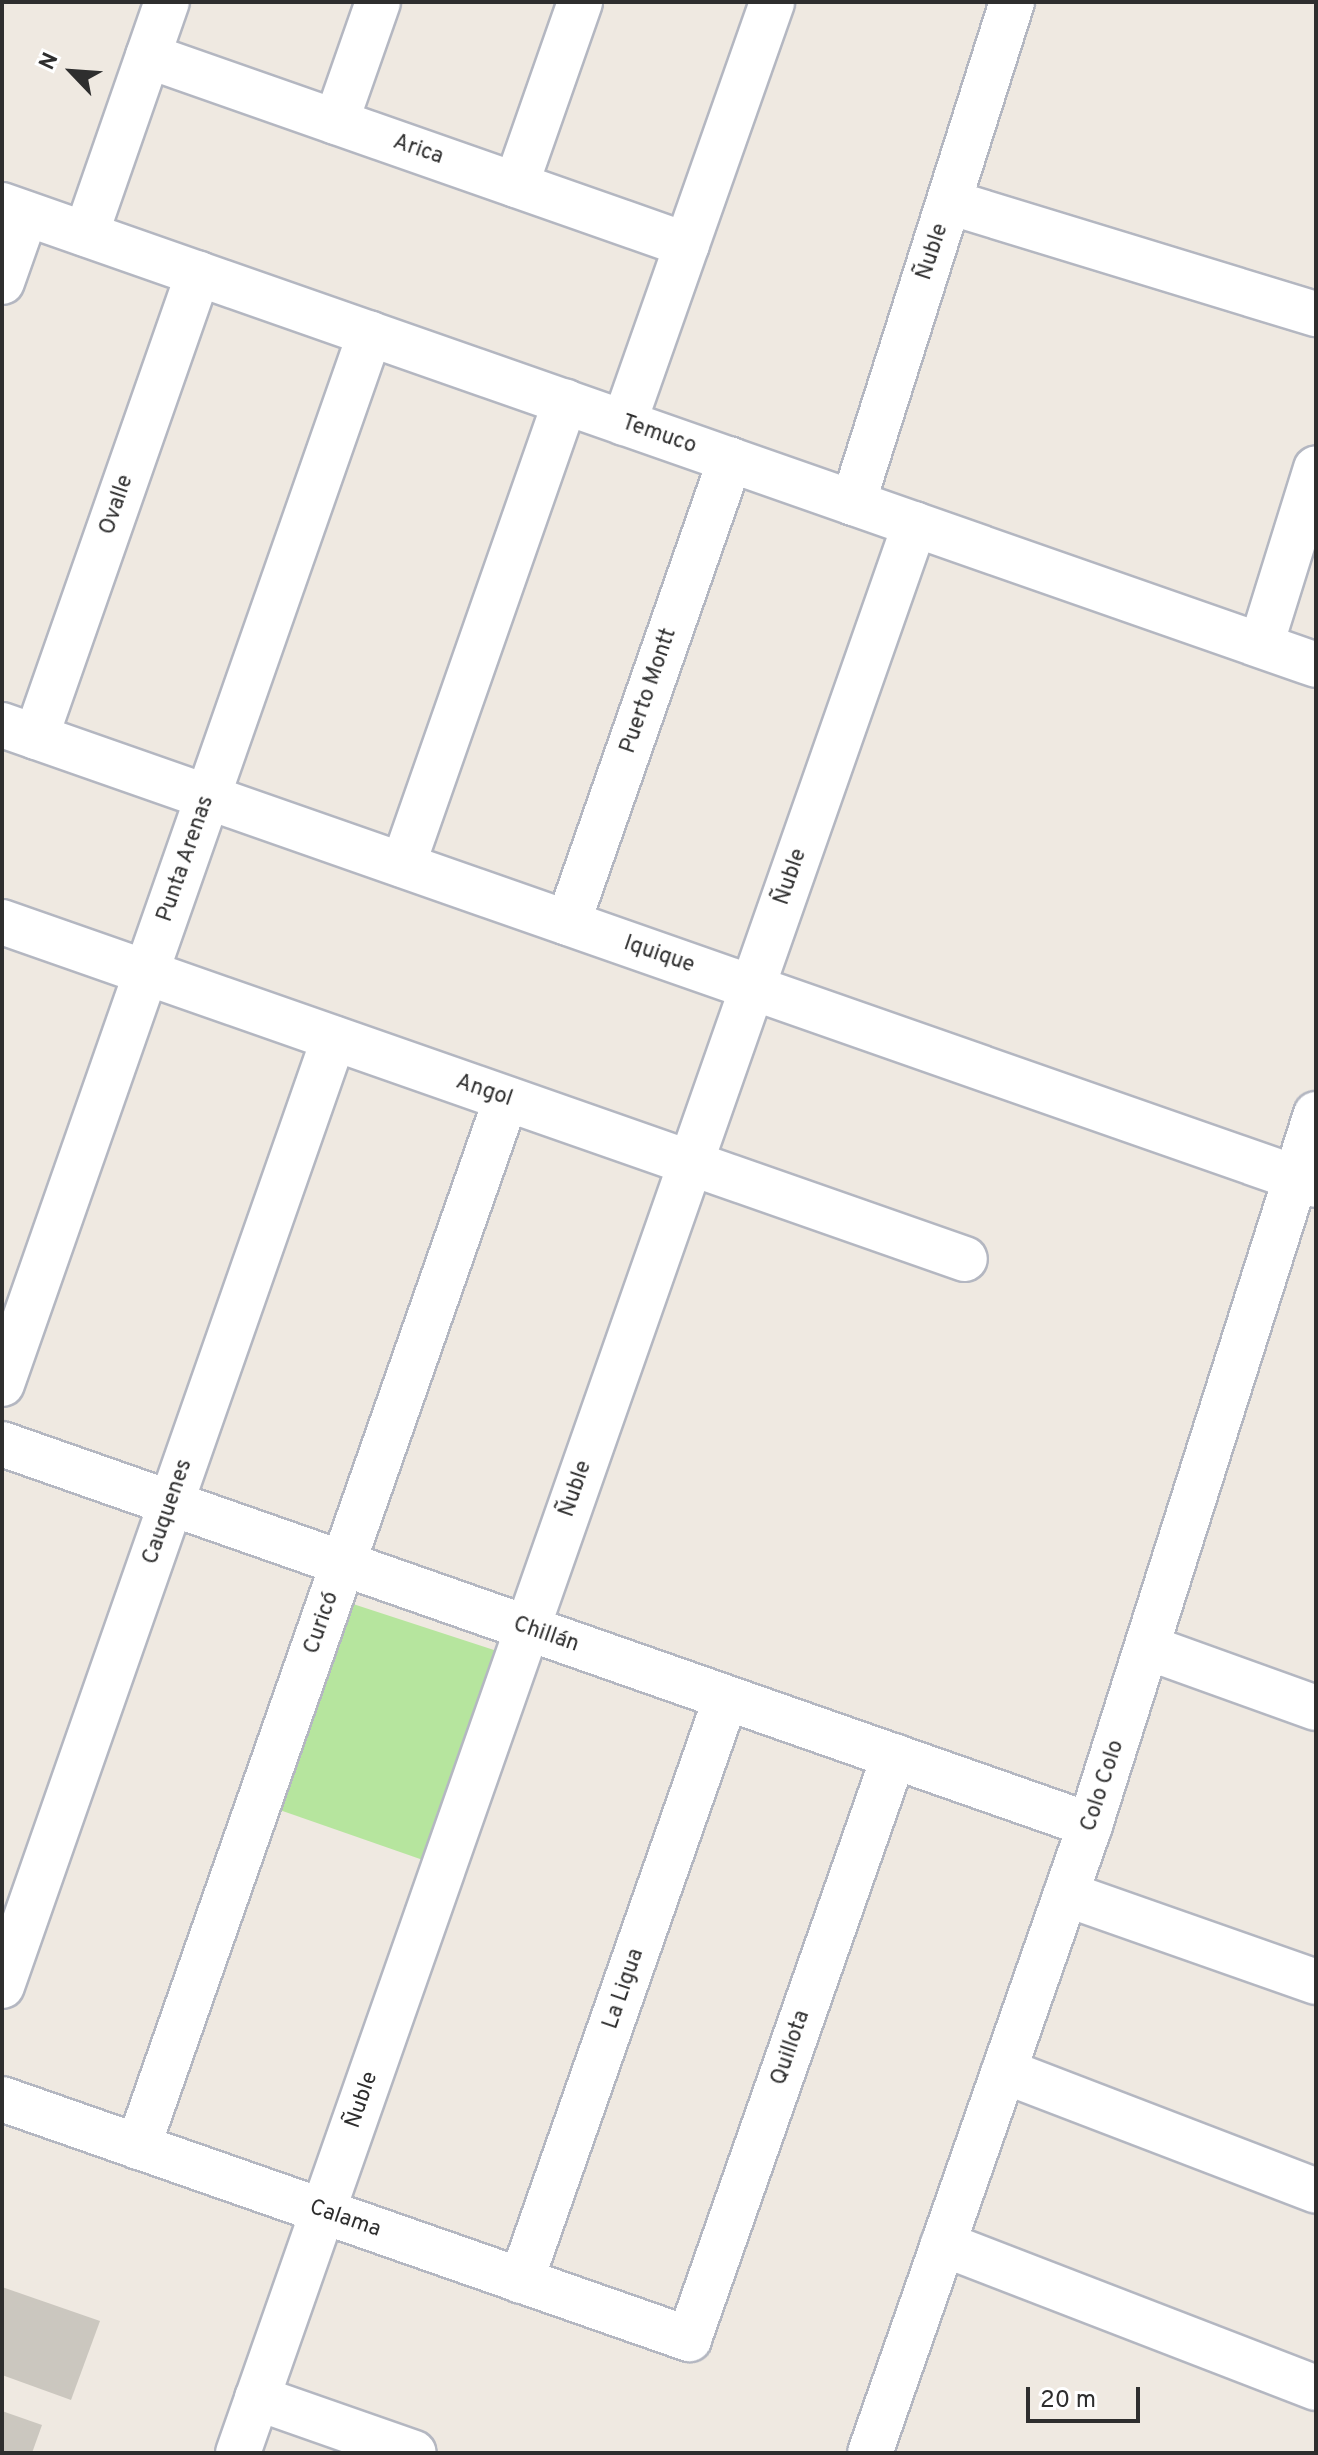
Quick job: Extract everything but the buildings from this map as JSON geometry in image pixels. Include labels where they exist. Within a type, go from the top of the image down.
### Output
[{"type":"street","points":[[86,234],[167,2]]},
{"type":"street","points":[[336,122],[378,2]]},
{"type":"street","points":[[516,185],[580,2]]},
{"type":"street","points":[[624,423],[772,2]]},
{"type":"street","name":"Ñuble","points":[[853,503],[1012,2]]},
{"type":"street","name":"Arica","points":[[148,56],[687,245]]},
{"type":"street","points":[[949,202],[1316,314]]},
{"type":"street","points":[[2,282],[14,210]]},
{"type":"street","name":"Temuco","points":[[14,210],[1316,665]]},
{"type":"street","name":"Ovalle","points":[[19,731],[198,274]]},
{"type":"street","name":"Punta Arenas","points":[[2,1384],[370,334]]},
{"type":"street","points":[[403,865],[565,402]]},
{"type":"street","name":"Puerto Montt","points":[[568,923],[730,460]]},
{"type":"street","points":[[1261,645],[1316,468]]},
{"type":"street","name":"Ñuble","points":[[238,2453],[915,524]]},
{"type":"street","name":"Iquique","points":[[19,731],[1306,1181]]},
{"type":"street","name":"Angol","points":[[2,922],[965,1259]]},
{"type":"street","name":"Cauquenes","points":[[2,1986],[334,1038]]},
{"type":"street","name":"Curicó","points":[[138,2147],[506,1099]]},
{"type":"street","name":"Colo Colo","points":[[870,2453],[1090,1825],[1306,1181],[1316,1114]]},
{"type":"street","name":"Chillán","points":[[2,1444],[1090,1825]]},
{"type":"street","points":[[1149,1648],[1316,1708]]},
{"type":"street","name":"La Ligua","points":[[521,2281],[726,1698]]},
{"type":"street","name":"Quillota","points":[[689,2339],[894,1756]]},
{"type":"street","points":[[1066,1894],[1316,1982]]},
{"type":"street","points":[[1004,2071],[1316,2191]]},
{"type":"street","name":"Calama","points":[[2,2099],[689,2339]]},
{"type":"street","points":[[943,2244],[1316,2388]]},
{"type":"street","points":[[257,2398],[414,2453]]},
{"type":"green space","points":[[350,1603],[497,1651],[423,1860],[274,1808]]}]
